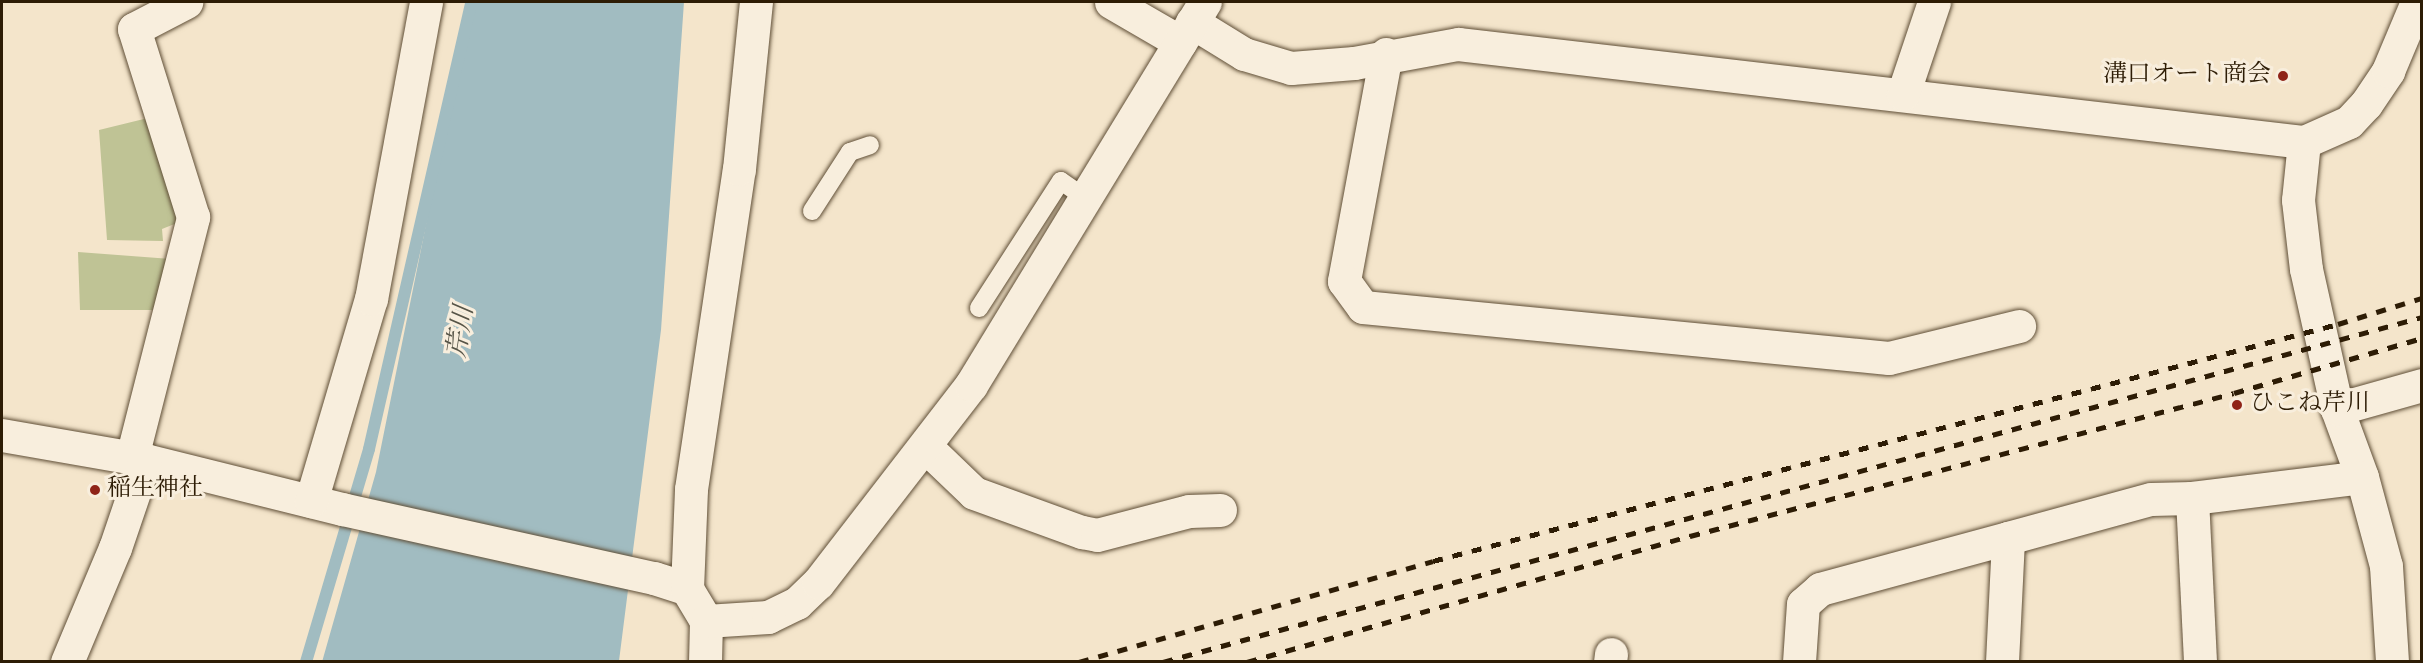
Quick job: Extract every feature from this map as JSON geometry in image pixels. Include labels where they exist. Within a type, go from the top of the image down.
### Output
[{"type":"street","points":[[67,662],[115,548],[139,459],[193,217],[134,28],[186,2]]},
{"type":"street","points":[[327,505],[371,299],[426,2]]},
{"type":"street","points":[[705,662],[706,621],[687,589],[691,489],[740,169],[756,2]]},
{"type":"street","points":[[1112,2],[1192,22],[1244,54],[1291,68],[1354,63],[1386,54],[1458,45],[1903,94],[2304,142],[2349,122],[2366,104],[2388,71],[2417,2]]},
{"type":"street","points":[[1903,94],[1934,2]]},
{"type":"street","points":[[706,621],[768,616],[797,603],[818,583],[926,447],[971,385],[1192,22]]},
{"type":"street","points":[[1386,54],[1344,281],[1363,307],[1889,358],[2019,326]]},
{"type":"street","points":[[2304,142],[2298,200],[2307,269],[2337,409],[2362,477],[2386,566],[2392,662]]},
{"type":"street","points":[[2337,409],[2421,385]]},
{"type":"street","points":[[2,435],[139,459],[327,505],[654,578],[687,589]]},
{"type":"street","points":[[926,447],[974,493],[1082,532],[1097,535],[1188,511],[1220,510]]},
{"type":"street","points":[[1799,662],[1803,604],[1820,589],[2151,499],[2192,498],[2362,477]]},
{"type":"street","points":[[2192,498],[2200,662]]},
{"type":"street","points":[[2002,662],[2008,538]]},
{"type":"lane","points":[[812,211],[850,152],[870,144]]},
{"type":"lane","points":[[979,308],[1061,182],[1084,197]]},
{"type":"green space","points":[[152,117],[182,221],[162,229],[163,241],[107,240],[99,130]]},
{"type":"green space","points":[[78,252],[171,259],[159,310],[80,310]]},
{"type":"water","name":"芹川","points":[[471,2],[684,2],[661,330],[619,661],[322,662],[376,472]]},
{"type":"waterway","points":[[306,662],[369,449],[471,2]]},
{"type":"railway","points":[[1079,662],[1433,561],[2338,324],[2422,298]]},
{"type":"railway","points":[[1163,662],[2422,317]]},
{"type":"railway","points":[[1247,662],[1690,536],[2234,393],[2422,338]]},
{"type":"place","name":"溝口オート商会","points":[[2283,76]]},
{"type":"place","name":"ひこね芹川","points":[[2237,405]]},
{"type":"place","name":"稲生神社","points":[[95,490]]}]
